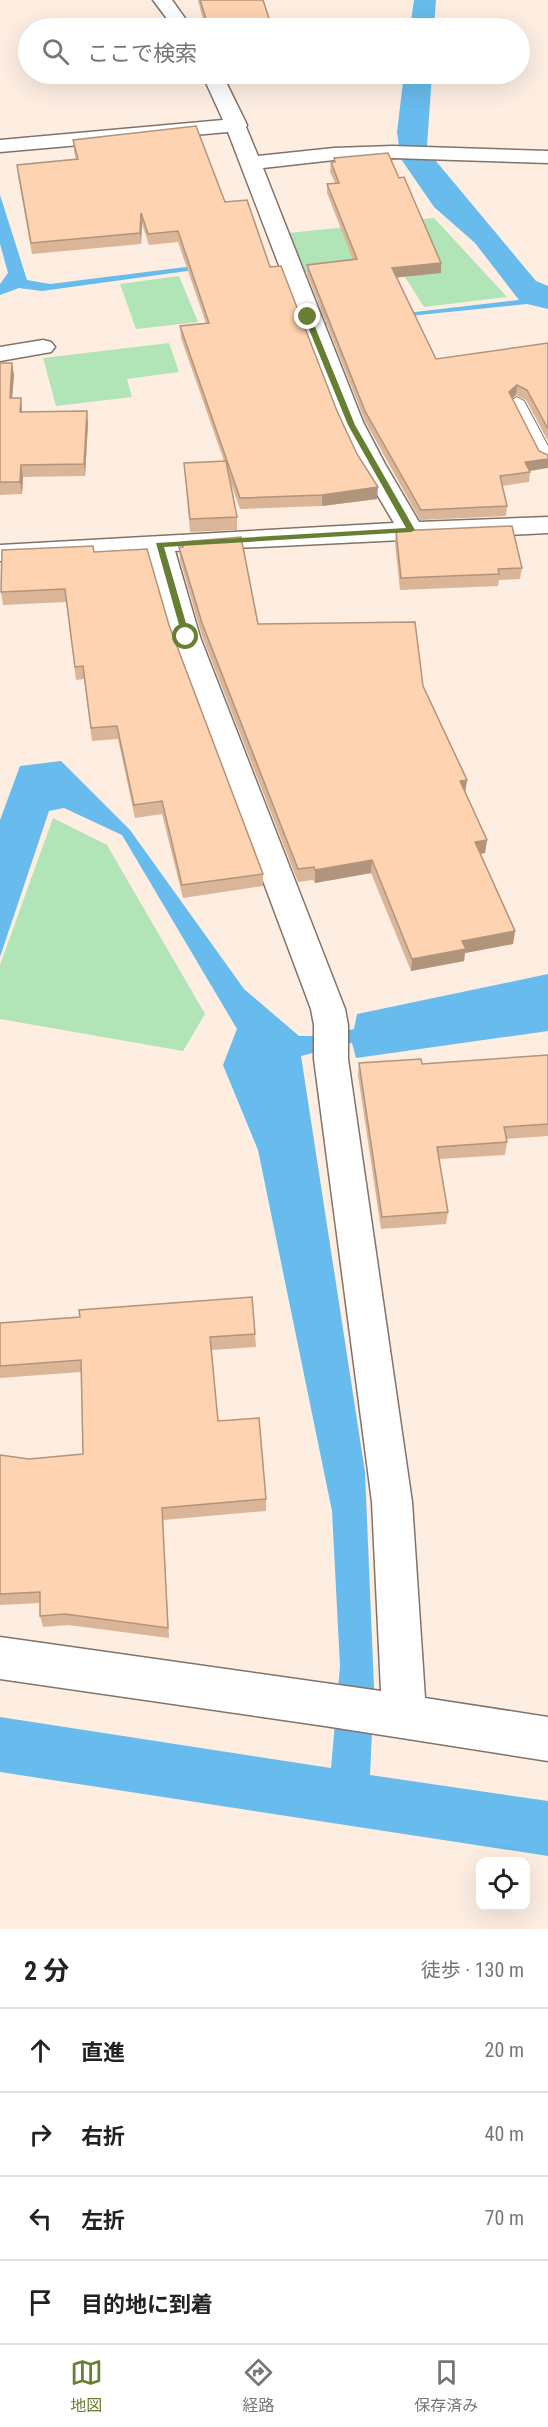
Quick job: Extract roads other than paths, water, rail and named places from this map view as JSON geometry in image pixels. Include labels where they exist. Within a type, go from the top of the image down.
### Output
[{"type":"street","points":[[162,0],[176,18]]},
{"type":"street","points":[[217,84],[237,126],[308,317],[352,425],[411,530]]},
{"type":"street","points":[[0,146],[237,126]]},
{"type":"street","points":[[252,164],[334,153],[393,152],[548,157]]},
{"type":"street","points":[[0,354],[44,347]]},
{"type":"street","points":[[0,553],[411,530],[548,525]]},
{"type":"street","points":[[159,544],[186,637],[328,1009],[392,1502],[404,1718]]},
{"type":"street","points":[[0,1658],[325,1704],[548,1739]]},
{"type":"lane","points":[[517,401],[548,460]]},
{"type":"water","points":[[414,0],[436,0],[435,18],[411,18]]},
{"type":"water","points":[[403,84],[431,84],[427,146],[435,160],[536,281],[548,286],[548,309],[527,304],[321,325],[320,323],[519,300],[475,243],[434,207],[401,159],[397,132]]},
{"type":"water","points":[[0,195],[27,280],[50,284],[266,257],[267,260],[42,291],[19,288],[0,295],[0,284],[8,273],[0,244]]},
{"type":"water","points":[[61,761],[130,830],[244,989],[299,1036],[317,1036],[354,1029],[357,1014],[548,974],[548,1031],[356,1058],[352,1043],[301,1056],[365,1472],[374,1687],[370,1775],[548,1801],[548,1856],[0,1772],[0,1717],[331,1768],[340,1666],[332,1511],[258,1150],[223,1065],[237,1029],[122,835],[64,808],[49,811],[0,957],[0,820],[20,766]]}]
